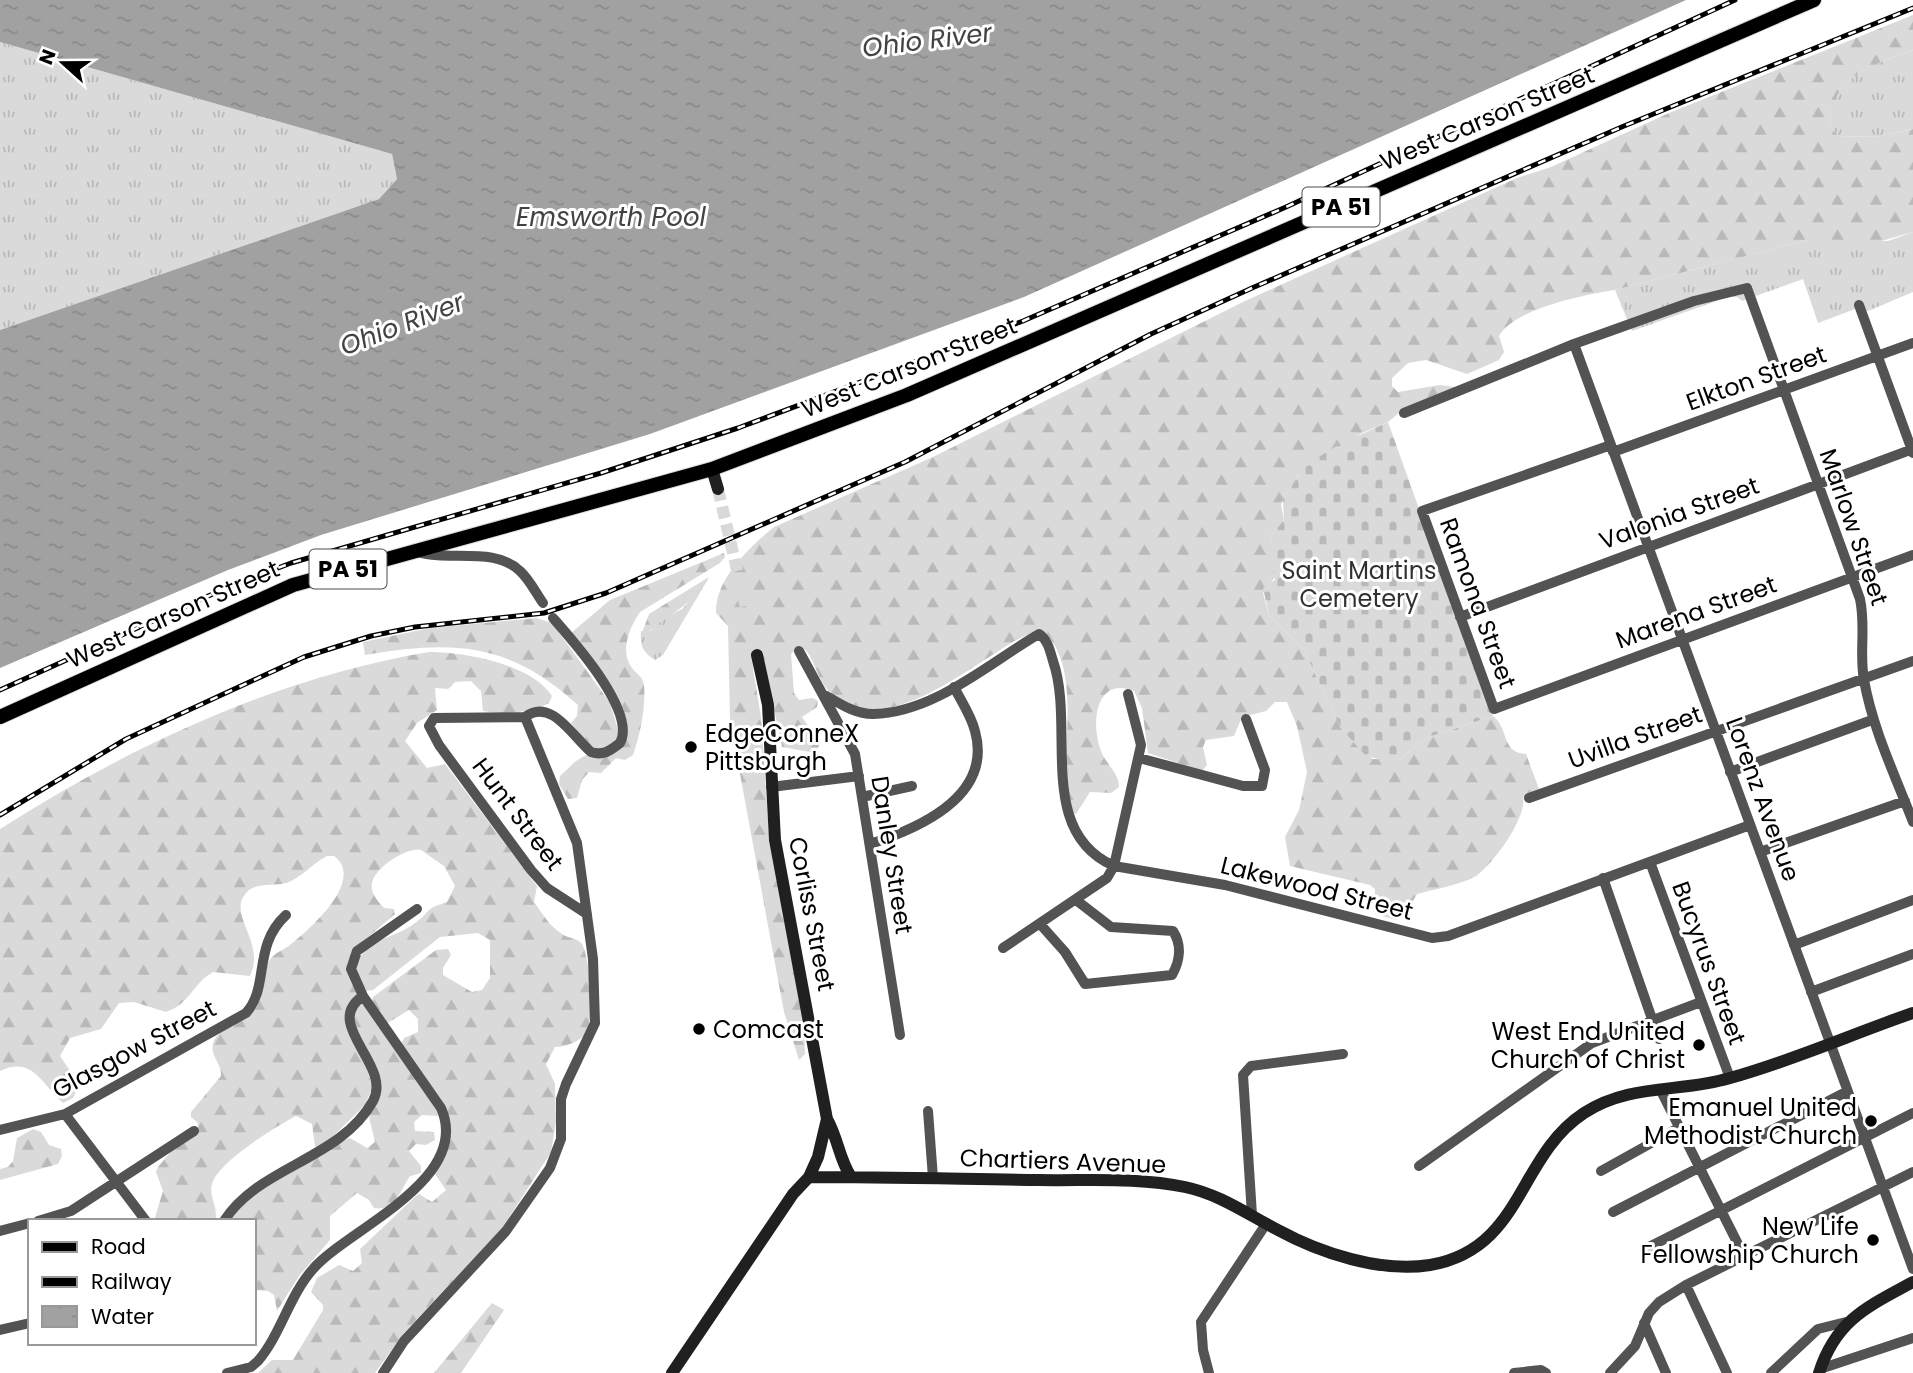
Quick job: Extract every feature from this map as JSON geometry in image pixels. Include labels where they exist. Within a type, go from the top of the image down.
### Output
[{"type":"main road","name":"West Carson Street","points":[[0,717],[293,585],[712,469],[907,396],[1814,0]]},
{"type":"street","name":"Marlow Street","points":[[1574,344],[1703,299],[1747,288],[1782,391],[1852,577],[1864,619],[1863,676],[1872,720],[1913,822]]},
{"type":"street","points":[[1859,305],[1913,450]]},
{"type":"street","name":"Elkton Street","points":[[1422,511],[1782,391],[1913,343]]},
{"type":"street","points":[[1404,413],[1574,344]]},
{"type":"street","name":"Lorenz Avenue","points":[[1574,344],[1913,1269]]},
{"type":"street","name":"Valonia Street","points":[[1460,617],[1913,450]]},
{"type":"street","points":[[712,469],[718,489]]},
{"type":"street","name":"Ramona Street","points":[[1422,511],[1494,709]]},
{"type":"street","points":[[410,551],[435,557],[494,558],[510,564],[522,572],[544,603]]},
{"type":"street","name":"Marena Street","points":[[1494,709],[1913,555]]},
{"type":"street","points":[[383,1373],[404,1340],[506,1231],[558,1154],[561,1098],[595,1023],[593,960],[577,843],[525,717],[535,712],[546,712],[560,720],[583,745],[597,754],[615,747],[624,736],[620,712],[609,691],[553,618]]},
{"type":"street","name":"Lakewood Street","points":[[954,687],[1039,634],[1045,638],[1060,681],[1066,810],[1085,846],[1101,860],[1114,866],[1225,885],[1432,938],[1448,936],[1750,825]]},
{"type":"street","name":"Danley Street","points":[[799,651],[855,754],[900,1035]]},
{"type":"street","name":"Corliss Street","points":[[757,655],[768,705],[775,840],[827,1119],[818,1157],[808,1177]]},
{"type":"street","name":"Uvilla Street","points":[[1529,798],[1863,676],[1913,661]]},
{"type":"street","points":[[823,694],[848,709],[872,714],[901,709],[954,687],[975,731],[978,760],[964,791],[945,808],[901,834],[870,844]]},
{"type":"street","points":[[1003,948],[1076,900],[1107,877],[1114,866],[1141,745],[1128,694]]},
{"type":"street","name":"Hunt Street","points":[[525,717],[433,718],[429,726],[513,850],[547,888],[587,914]]},
{"type":"street","points":[[1139,758],[1256,788],[1265,781],[1265,770],[1246,719]]},
{"type":"street","points":[[1730,772],[1872,720]]},
{"type":"street","points":[[771,787],[859,776]]},
{"type":"street","points":[[862,797],[912,786]]},
{"type":"street","points":[[1760,852],[1905,801]]},
{"type":"street","name":"Bucyrus Street","points":[[1650,862],[1730,1078]]},
{"type":"street","points":[[1603,878],[1659,1039]]},
{"type":"street","points":[[1040,924],[1065,952],[1085,984],[1172,975],[1178,965],[1179,951],[1173,931],[1111,926],[1076,900]]},
{"type":"street","points":[[1794,945],[1913,900]]},
{"type":"street","points":[[226,1373],[251,1367],[258,1362],[312,1270],[414,1191],[442,1148],[445,1122],[441,1108],[363,996],[351,969],[358,951],[417,909]]},
{"type":"street","name":"Glasgow Street","points":[[0,1130],[65,1114],[246,1013],[257,996],[264,950],[276,923],[286,915]]},
{"type":"street","points":[[1811,992],[1913,954]]},
{"type":"street","points":[[226,1219],[248,1195],[331,1144],[373,1100],[377,1090],[376,1076],[353,1030],[348,1013],[351,1004],[363,996]]},
{"type":"street","points":[[1419,1166],[1592,1043],[1701,1002]]},
{"type":"street","name":"Chartiers Avenue","points":[[808,1177],[1168,1184],[1218,1198],[1308,1245],[1365,1261],[1420,1267],[1450,1259],[1479,1244],[1507,1218],[1541,1155],[1581,1114],[1618,1095],[1730,1078],[1913,1013]]},
{"type":"street","points":[[1252,1215],[1241,1084],[1243,1075],[1251,1066],[1343,1054]]},
{"type":"street","points":[[1660,1089],[1744,1256]]},
{"type":"street","points":[[1613,1212],[1846,1092]]},
{"type":"street","points":[[928,1111],[933,1178]]},
{"type":"street","points":[[1647,1248],[1913,1113]]},
{"type":"street","points":[[65,1114],[145,1219]]},
{"type":"street","points":[[827,1119],[833,1129],[841,1162],[851,1177]]},
{"type":"street","points":[[1601,1171],[1680,1127]]},
{"type":"street","points":[[45,1219],[71,1212],[194,1131]]},
{"type":"street","points":[[1610,1373],[1635,1346],[1643,1323],[1659,1302],[1686,1285],[1913,1172]]},
{"type":"street","points":[[672,1373],[793,1194],[808,1177]]},
{"type":"street","points":[[0,1231],[28,1224]]},
{"type":"street","points":[[1209,1373],[1203,1350],[1201,1322],[1266,1224]]},
{"type":"street","points":[[1771,1373],[1818,1329],[1846,1322],[1913,1282]]},
{"type":"street","points":[[1686,1285],[1727,1373]]},
{"type":"street","points":[[1820,1371],[1828,1349],[1846,1322]]},
{"type":"street","points":[[1643,1323],[1666,1373]]},
{"type":"street","points":[[0,1331],[28,1324]]},
{"type":"street","points":[[1820,1371],[1913,1338]]},
{"type":"street","points":[[1514,1373],[1543,1372]]},
{"type":"green space","points":[[1913,15],[1913,50],[1876,64],[1854,77],[1837,96],[1830,120],[1831,127],[1839,137],[1882,136],[1913,129],[1913,232],[1867,245],[1808,240],[1552,304],[1507,326],[1499,336],[1504,352],[1499,360],[1467,374],[1426,360],[1408,363],[1392,378],[1392,386],[1398,392],[1440,385],[1455,387],[1405,408],[1388,422],[1362,433],[1298,475],[1281,504],[1284,520],[1271,535],[1276,576],[1263,593],[1269,615],[1304,650],[1340,727],[1373,759],[1399,760],[1426,738],[1493,716],[1509,745],[1518,753],[1526,754],[1539,789],[1523,797],[1520,817],[1514,828],[1483,870],[1463,882],[1417,894],[1404,916],[1396,920],[1375,914],[1375,889],[1370,885],[1290,866],[1285,837],[1299,810],[1307,772],[1297,726],[1287,702],[1275,702],[1266,711],[1242,717],[1234,736],[1206,740],[1203,747],[1207,765],[1202,771],[1148,753],[1142,708],[1134,691],[1121,688],[1111,690],[1099,704],[1096,726],[1102,753],[1117,777],[1119,787],[1111,793],[1090,792],[1076,814],[1072,813],[1067,780],[1066,682],[1055,646],[1044,632],[1033,633],[1016,641],[951,681],[913,700],[876,710],[859,708],[832,694],[824,685],[811,657],[799,646],[791,654],[794,693],[799,700],[813,698],[818,701],[817,707],[802,717],[820,743],[816,753],[782,747],[767,675],[753,662],[753,669],[761,717],[769,834],[804,1026],[805,1054],[799,1060],[784,1012],[730,720],[728,626],[716,613],[717,600],[727,576],[754,545],[774,527],[933,457],[1245,301],[1517,178],[1551,167],[1669,113]]},
{"type":"green space","points":[[0,42],[392,154],[397,179],[379,199],[0,330]]},
{"type":"green space","points":[[1913,50],[1913,129],[1882,136],[1838,137],[1831,127],[1830,116],[1837,95],[1845,85],[1876,64]]},
{"type":"green space","points":[[1913,232],[1913,292],[1868,311],[1855,309],[1818,323],[1803,279],[1742,301],[1737,297],[1728,297],[1632,331],[1615,290],[1808,240],[1888,241]]},
{"type":"green space","points":[[1797,244],[1793,253],[1774,273],[1766,269],[1766,258],[1717,263]]},
{"type":"green space","name":"Saint Martins Cemetery","points":[[1388,422],[1493,716],[1426,738],[1399,760],[1384,761],[1365,755],[1340,727],[1304,650],[1269,615],[1263,588],[1275,580],[1271,535],[1284,520],[1283,500],[1304,466],[1338,445]]},
{"type":"green space","points":[[724,553],[725,557],[720,563],[640,612],[626,647],[628,661],[644,685],[642,721],[633,755],[625,760],[616,758],[601,773],[589,772],[582,780],[577,798],[568,799],[559,784],[560,776],[576,761],[586,755],[597,757],[627,734],[626,720],[616,693],[571,633],[610,600]]},
{"type":"green space","points":[[709,577],[689,601],[647,633],[642,633],[649,614]]},
{"type":"green space","points":[[704,586],[663,655],[655,660],[643,648],[641,631],[650,631],[660,620],[682,609]]},
{"type":"green space","points":[[536,618],[552,623],[610,703],[619,733],[615,743],[601,750],[589,745],[571,723],[577,716],[578,705],[528,668],[504,658],[453,648],[397,650],[365,655],[363,642],[430,628]]},
{"type":"green space","points":[[429,652],[478,657],[514,668],[542,685],[552,696],[549,703],[534,709],[500,713],[483,711],[481,691],[471,681],[455,682],[448,689],[435,688],[437,710],[417,723],[405,741],[427,768],[445,764],[537,886],[534,902],[546,920],[562,934],[582,944],[589,974],[589,1024],[585,1035],[578,1040],[569,1045],[555,1047],[546,1064],[555,1084],[556,1122],[551,1152],[503,1227],[404,1333],[375,1373],[258,1373],[272,1360],[293,1360],[323,1310],[323,1305],[311,1292],[317,1278],[339,1265],[353,1271],[362,1263],[360,1249],[416,1196],[419,1194],[432,1202],[446,1190],[435,1174],[447,1136],[447,1112],[400,1046],[404,1038],[418,1032],[418,1019],[409,1010],[386,1024],[371,1002],[373,997],[436,950],[448,949],[451,955],[443,968],[443,975],[472,992],[482,990],[490,978],[490,940],[478,933],[440,937],[373,990],[365,991],[354,969],[366,950],[406,929],[431,909],[447,902],[455,886],[444,866],[421,850],[392,859],[374,877],[372,890],[384,908],[394,909],[395,914],[353,950],[347,966],[360,995],[349,1002],[347,1017],[373,1086],[365,1105],[320,1149],[315,1146],[312,1124],[296,1116],[248,1146],[216,1175],[211,1193],[215,1219],[155,1219],[163,1191],[156,1172],[158,1167],[174,1148],[197,1131],[198,1123],[191,1117],[191,1112],[221,1076],[213,1050],[214,1041],[221,1032],[253,1012],[260,999],[268,963],[274,955],[310,928],[332,903],[343,878],[342,866],[334,856],[327,856],[291,881],[257,886],[249,890],[242,899],[241,908],[253,951],[254,963],[250,976],[213,972],[181,1004],[166,1012],[134,1002],[119,1003],[101,1029],[70,1038],[60,1056],[75,1078],[78,1088],[73,1098],[63,1103],[29,1070],[11,1067],[0,1071],[0,829],[101,770],[206,719],[315,679]]},
{"type":"green space","points":[[363,999],[439,1110],[439,1116],[422,1115],[414,1122],[415,1131],[434,1132],[435,1140],[426,1145],[416,1144],[409,1151],[421,1166],[421,1173],[410,1176],[387,1207],[374,1208],[369,1200],[357,1193],[330,1216],[330,1240],[299,1276],[277,1311],[274,1295],[268,1291],[256,1290],[256,1219],[230,1219],[249,1198],[342,1141],[350,1138],[367,1148],[375,1142],[369,1117],[377,1099],[351,1013]]},
{"type":"green space","points":[[33,1129],[41,1132],[49,1145],[61,1149],[62,1156],[58,1164],[0,1180],[0,1169],[8,1167],[13,1161],[17,1138]]},
{"type":"green space","points":[[492,1303],[504,1310],[461,1373],[434,1373]]},
{"type":"water","name":"Emsworth Pool","points":[[0,0],[1686,0],[1024,297],[650,434],[321,535],[228,570],[0,668],[0,330],[379,199],[397,179],[392,154],[0,42]]},
{"type":"tunnel","points":[[718,489],[757,655]]},
{"type":"railway","points":[[0,690],[226,588],[291,563],[601,473],[738,428],[1023,321],[1286,207],[1735,0]]},
{"type":"railway","points":[[0,815],[126,739],[304,657],[371,636],[415,627],[544,613],[606,593],[905,462],[1151,334],[1252,288],[1624,126],[1913,8]]},
{"type":"place","name":"EdgeConneX Pittsburgh","points":[[691,747]]},
{"type":"place","name":"Comcast","points":[[699,1029]]},
{"type":"place","name":"West End United Church of Christ","points":[[1699,1045]]},
{"type":"place","name":"Emanuel United Methodist Church","points":[[1871,1121]]},
{"type":"place","name":"New Life Fellowship Church","points":[[1873,1240]]},
{"type":"water label","name":"Ohio River","points":[[927,40]]},
{"type":"water label","name":"Ohio River","points":[[402,324]]}]
